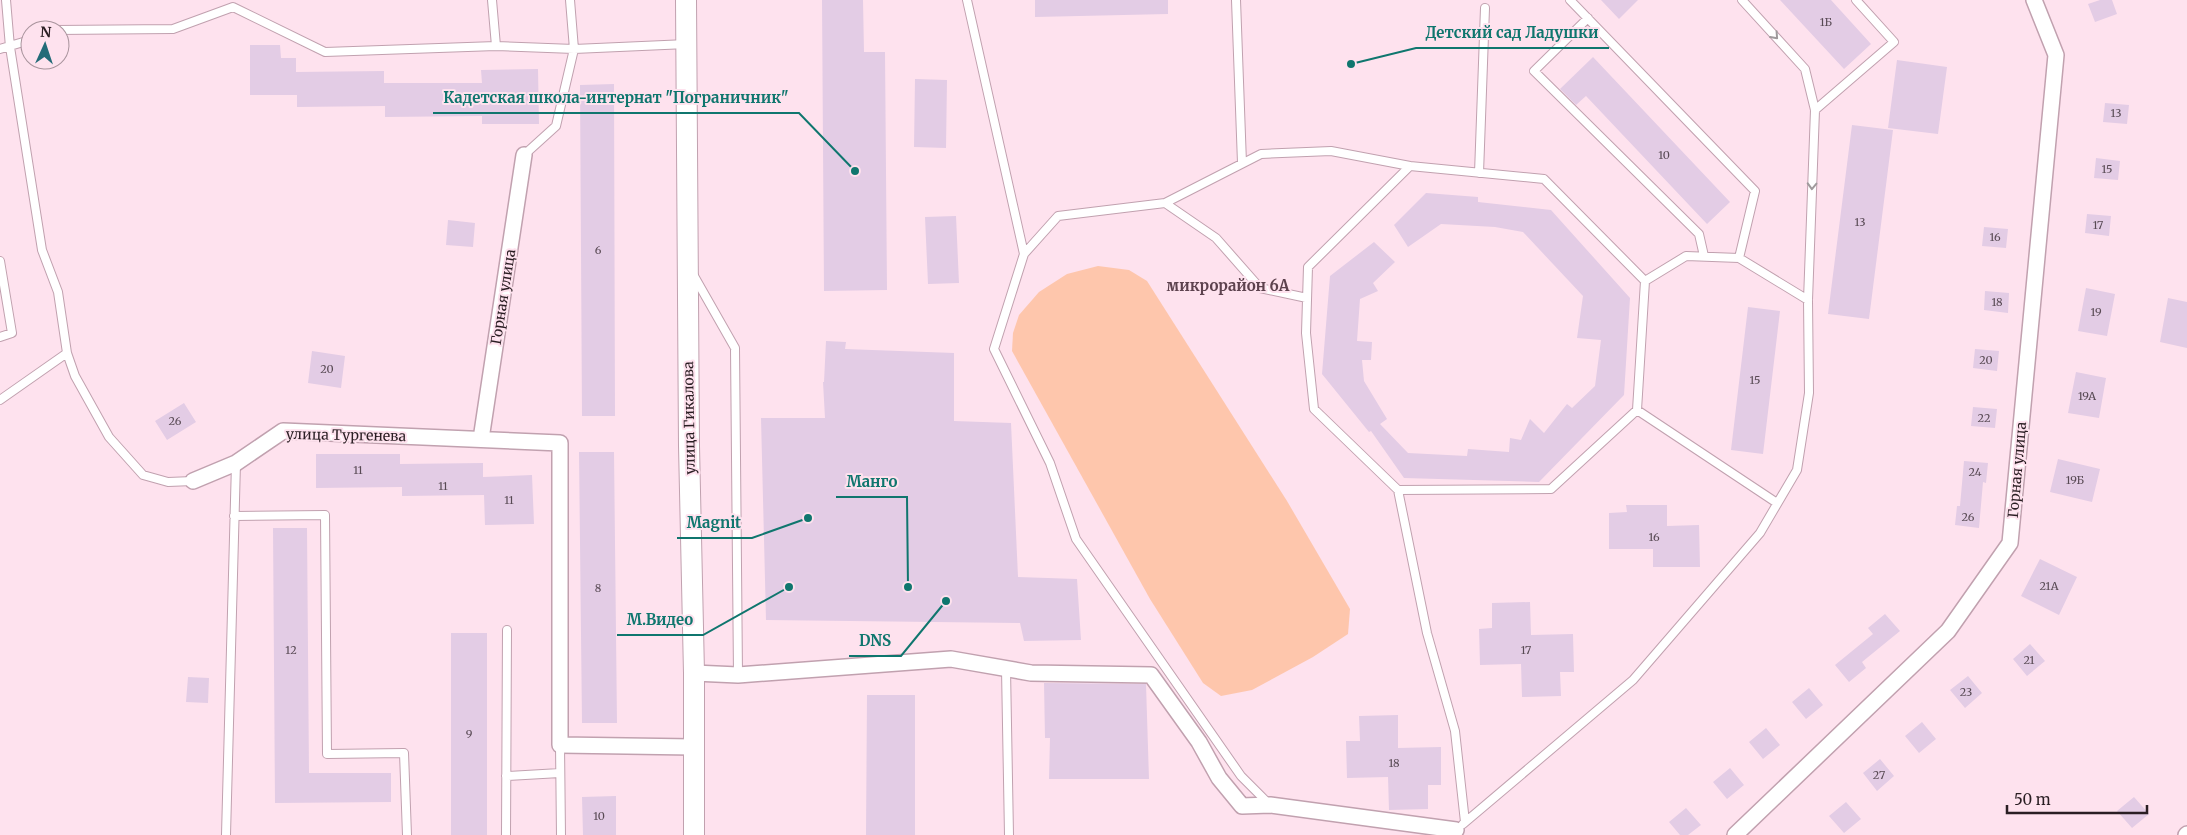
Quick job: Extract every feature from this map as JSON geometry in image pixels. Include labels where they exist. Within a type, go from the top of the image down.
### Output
[{"type":"main road","name":"улица Гикалова","points":[[686,0],[694,673],[694,835]]},
{"type":"street","name":"Горная улица","points":[[1735,835],[1948,631],[2010,543],[2056,55],[2034,0]]},
{"type":"street","name":"Горная улица","points":[[481,439],[524,155]]},
{"type":"street","name":"улица Тургенева","points":[[193,481],[236,463],[283,431],[560,443],[560,745]]},
{"type":"street","points":[[694,673],[738,675],[951,660],[1031,673],[1150,675],[1199,742],[1219,778],[1242,806],[1270,805],[1457,829]]},
{"type":"street","points":[[560,745],[693,747]]},
{"type":"lane","points":[[6,0],[10,48],[42,250],[58,292],[67,353],[75,376],[109,437],[143,475],[168,482],[193,481]]},
{"type":"lane","points":[[492,0],[496,46]]},
{"type":"lane","points":[[524,155],[556,126],[574,49],[570,0]]},
{"type":"lane","points":[[967,0],[1024,254]]},
{"type":"lane","points":[[1236,0],[1242,163]]},
{"type":"lane","points":[[1570,0],[1755,191],[1739,258]]},
{"type":"lane","points":[[1457,829],[1633,680],[1760,533],[1796,470],[1808,392],[1808,300],[1815,110],[1806,69],[1742,0]]},
{"type":"lane","points":[[1815,110],[1894,42],[1856,0]]},
{"type":"lane","points":[[70,30],[173,29],[233,7],[325,52],[496,46],[574,49],[687,44]]},
{"type":"lane","points":[[1479,173],[1485,8]]},
{"type":"lane","points":[[1588,18],[1534,71],[1699,234],[1704,256]]},
{"type":"lane","points":[[0,49],[20,44]]},
{"type":"lane","points":[[1270,805],[1241,776],[1076,539],[1050,463],[994,349],[1024,254],[1058,216],[1165,203],[1260,154],[1331,151],[1410,166],[1544,179],[1645,281],[1637,410],[1551,490],[1398,490]]},
{"type":"lane","points":[[1410,166],[1308,268],[1306,333],[1314,409],[1398,490],[1428,632],[1455,731],[1457,829]]},
{"type":"lane","points":[[1165,203],[1216,238],[1260,288],[1307,298]]},
{"type":"lane","points":[[1645,281],[1686,256],[1739,258],[1808,300]]},
{"type":"lane","points":[[0,261],[12,332],[0,337]]},
{"type":"lane","points":[[688,265],[736,348],[738,675]]},
{"type":"lane","points":[[0,400],[67,353]]},
{"type":"lane","points":[[1637,410],[1777,503]]},
{"type":"lane","points":[[226,835],[236,463]]},
{"type":"lane","points":[[234,516],[325,515],[327,754],[404,753],[406,835]]},
{"type":"lane","points":[[506,835],[507,630]]},
{"type":"lane","points":[[1006,669],[1009,835]]},
{"type":"lane","points":[[560,745],[561,835]]},
{"type":"lane","points":[[506,776],[560,774]]},
{"type":"shaded area","points":[[1098,266],[1129,270],[1147,281],[1287,501],[1350,609],[1348,634],[1313,657],[1252,690],[1221,696],[1203,683],[1150,599],[1012,351],[1013,333],[1019,315],[1039,292],[1067,274]]},
{"type":"building","points":[[822,0],[863,0],[864,52],[885,52],[887,290],[824,291]]},
{"type":"building","points":[[1035,0],[1168,0],[1168,14],[1035,17]]},
{"type":"building","points":[[1601,0],[1638,0],[1619,19]]},
{"type":"building","points":[[1780,0],[1831,0],[1871,44],[1844,69]]},
{"type":"building","points":[[2100,0],[2112,0],[2117,14],[2095,22],[2088,4]]},
{"type":"building","points":[[250,45],[280,45],[281,58],[296,58],[296,72],[384,71],[384,83],[482,83],[481,70],[538,69],[539,124],[482,124],[482,116],[385,117],[385,106],[297,107],[297,95],[250,95]]},
{"type":"building","points":[[1593,57],[1730,202],[1707,224],[1586,96],[1576,105],[1560,89]]},
{"type":"building","points":[[1897,60],[1947,67],[1938,134],[1888,128]]},
{"type":"building","points":[[915,79],[947,80],[946,148],[914,147]]},
{"type":"building","points":[[614,84],[615,416],[582,416],[580,85]]},
{"type":"building","points":[[2105,103],[2129,105],[2127,124],[2103,122]]},
{"type":"building","points":[[1852,125],[1893,130],[1869,319],[1828,314]]},
{"type":"building","points":[[2096,158],[2120,161],[2118,180],[2094,178]]},
{"type":"building","points":[[1426,193],[1478,197],[1478,202],[1551,210],[1630,298],[1624,395],[1539,482],[1404,478],[1371,431],[1369,432],[1322,374],[1330,276],[1374,242],[1395,262],[1373,283],[1378,291],[1360,299],[1357,341],[1372,342],[1371,360],[1362,360],[1364,381],[1387,419],[1380,424],[1408,453],[1467,456],[1468,449],[1509,452],[1510,438],[1521,440],[1530,419],[1544,433],[1567,404],[1572,408],[1595,386],[1601,340],[1577,338],[1583,296],[1523,232],[1495,227],[1441,224],[1408,247],[1394,225]]},
{"type":"building","points":[[2087,214],[2111,216],[2109,236],[2085,233]]},
{"type":"building","points":[[956,216],[959,283],[928,284],[925,217]]},
{"type":"building","points":[[448,220],[475,223],[473,247],[446,245]]},
{"type":"building","points":[[1984,227],[2008,229],[2006,248],[1982,246]]},
{"type":"building","points":[[2086,288],[2115,294],[2107,336],[2078,331]]},
{"type":"building","points":[[1985,291],[2009,293],[2008,313],[1984,310]]},
{"type":"building","points":[[2168,298],[2187,302],[2187,348],[2160,342]]},
{"type":"building","points":[[1748,307],[1780,311],[1763,454],[1731,450]]},
{"type":"building","points":[[826,341],[846,342],[845,349],[954,353],[954,421],[1011,423],[1018,577],[1077,579],[1081,640],[1024,641],[1020,623],[766,620],[761,418],[825,418],[823,382]]},
{"type":"building","points":[[1975,349],[1999,351],[1997,371],[1973,368]]},
{"type":"building","points":[[312,351],[345,356],[341,388],[308,383]]},
{"type":"building","points":[[2076,372],[2106,378],[2099,418],[2068,413]]},
{"type":"building","points":[[184,403],[196,422],[167,440],[155,421]]},
{"type":"building","points":[[1973,407],[1997,409],[1995,428],[1971,426]]},
{"type":"building","points":[[579,452],[614,452],[617,723],[582,723]]},
{"type":"building","points":[[316,454],[400,454],[400,464],[483,463],[483,477],[532,475],[534,524],[485,525],[484,495],[402,496],[402,487],[316,488]]},
{"type":"building","points":[[2058,459],[2100,469],[2092,502],[2050,492]]},
{"type":"building","points":[[1964,461],[1988,463],[1986,483],[1983,482],[1979,528],[1955,525],[1957,506],[1960,506]]},
{"type":"building","points":[[1626,505],[1667,505],[1667,526],[1699,525],[1700,567],[1653,567],[1653,549],[1609,549],[1609,513],[1627,512]]},
{"type":"building","points":[[273,528],[307,528],[309,773],[391,773],[391,802],[275,803]]},
{"type":"building","points":[[2040,559],[2077,577],[2059,615],[2021,596]]},
{"type":"building","points":[[1530,602],[1531,635],[1573,634],[1574,672],[1560,672],[1561,696],[1522,697],[1521,664],[1480,665],[1479,629],[1492,628],[1492,603]]},
{"type":"building","points":[[1885,614],[1900,631],[1862,662],[1866,668],[1849,682],[1835,665],[1873,634],[1868,628]]},
{"type":"building","points":[[451,633],[487,633],[487,835],[451,835]]},
{"type":"building","points":[[2030,644],[2045,661],[2027,676],[2013,659]]},
{"type":"building","points":[[1968,676],[1982,693],[1965,708],[1950,690]]},
{"type":"building","points":[[188,677],[209,678],[208,703],[186,702]]},
{"type":"building","points":[[1044,683],[1146,684],[1149,779],[1049,779],[1050,738],[1045,738]]},
{"type":"building","points":[[1809,688],[1823,705],[1806,719],[1792,702]]},
{"type":"building","points":[[867,695],[915,695],[915,835],[866,835]]},
{"type":"building","points":[[1398,715],[1398,748],[1441,747],[1441,785],[1428,785],[1428,809],[1389,810],[1388,777],[1347,778],[1346,741],[1360,741],[1359,716]]},
{"type":"building","points":[[1922,722],[1936,739],[1919,753],[1905,736]]},
{"type":"building","points":[[1766,728],[1780,745],[1763,759],[1749,742]]},
{"type":"building","points":[[1880,759],[1894,776],[1877,791],[1863,773]]},
{"type":"building","points":[[1730,768],[1744,785],[1727,799],[1713,782]]},
{"type":"building","points":[[616,796],[616,835],[583,835],[582,797]]},
{"type":"building","points":[[2134,797],[2149,814],[2132,828],[2117,811]]},
{"type":"building","points":[[1846,802],[1861,819],[1844,833],[1829,816]]},
{"type":"building","points":[[1686,808],[1701,825],[1688,835],[1680,835],[1669,822]]},
{"type":"place","name":"Детский сад Ладушки","points":[[1351,64]]},
{"type":"place","name":"Кадетская школа-интернат \"Пограничник\"","points":[[855,171]]},
{"type":"place","name":"Magnit","points":[[808,518]]},
{"type":"place","name":"М.Видео","points":[[789,587]]},
{"type":"place","name":"Манго","points":[[908,587]]},
{"type":"place","name":"DNS","points":[[946,601]]},
{"type":"district","name":"микрорайон 6А","points":[[1228,286]]}]
